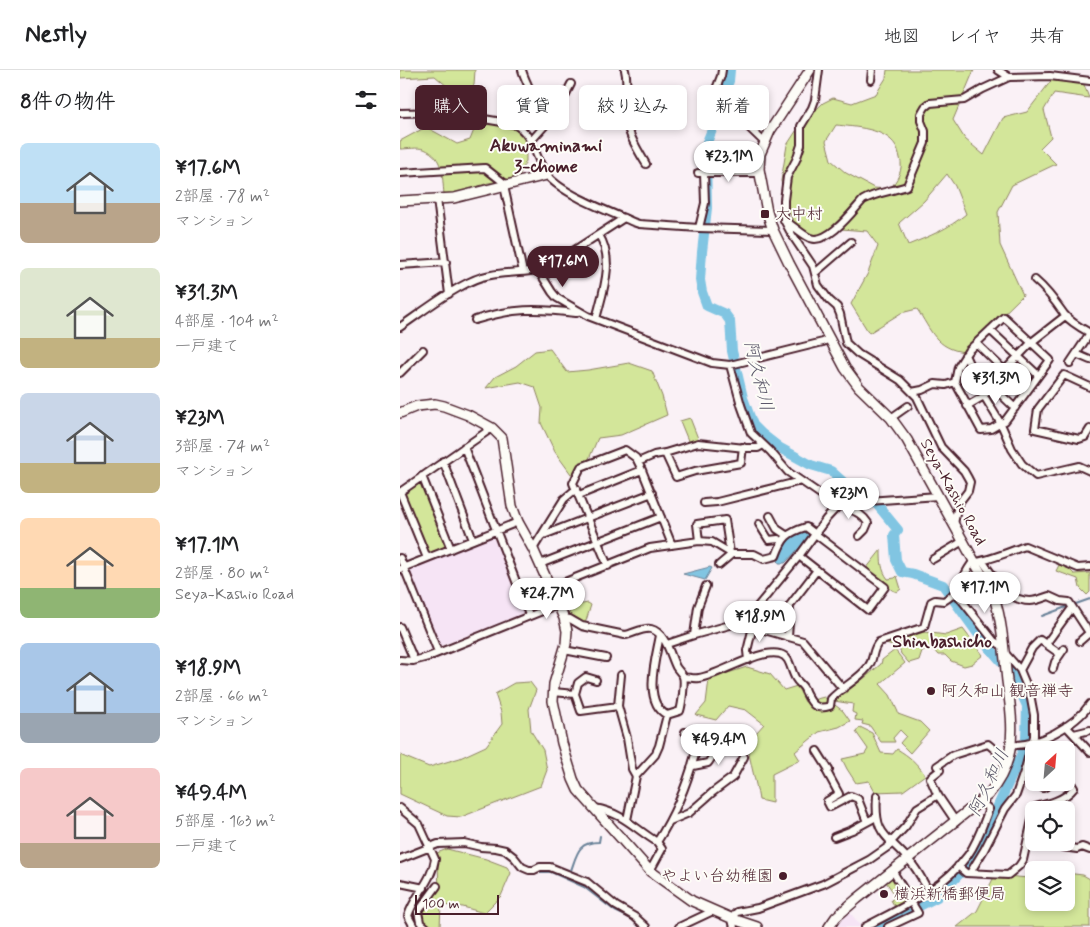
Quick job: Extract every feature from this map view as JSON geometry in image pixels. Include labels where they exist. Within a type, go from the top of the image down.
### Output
[{"type":"main road","name":"Seya-Kashio Road","points":[[810,70],[764,142],[760,154],[760,173],[767,212],[773,230],[851,378],[891,418],[907,440],[964,541],[979,562],[994,597],[999,615],[1015,745],[995,786],[981,802],[892,870],[836,917],[829,927]]},
{"type":"main road","points":[[400,200],[454,198],[548,175]]},
{"type":"main road","points":[[400,413],[417,406],[435,404],[454,408],[492,428],[502,438],[512,506],[564,618],[567,631],[553,692],[554,712],[573,779],[578,790],[650,871],[692,901],[733,923],[757,927]]},
{"type":"street","points":[[522,70],[527,85]]},
{"type":"street","points":[[626,70],[628,86],[624,103],[624,116],[634,146],[646,164]]},
{"type":"street","points":[[722,70],[714,94],[764,142]]},
{"type":"street","points":[[819,70],[815,100],[801,126],[801,145],[787,177],[784,220],[809,259],[818,285],[837,307],[844,337],[850,348],[900,380],[912,392],[921,403],[940,447],[964,471],[970,482],[966,495],[958,504],[954,524]]},
{"type":"street","points":[[871,80],[872,70]]},
{"type":"street","points":[[998,70],[1009,77]]},
{"type":"street","points":[[784,220],[805,236],[818,240],[828,235],[863,200],[870,196],[907,186],[925,143],[925,131],[921,121],[921,114],[930,103],[964,100],[1009,77],[1050,76],[1090,80]]},
{"type":"street","points":[[531,141],[557,112],[571,84]]},
{"type":"street","points":[[400,113],[442,112],[497,121]]},
{"type":"street","points":[[522,130],[531,141],[548,175],[570,192],[639,224],[773,230]]},
{"type":"street","points":[[400,173],[485,168],[506,186],[523,272]]},
{"type":"street","points":[[703,228],[705,203],[701,173],[760,173]]},
{"type":"street","points":[[437,199],[450,294]]},
{"type":"street","points":[[400,327],[466,283],[498,273],[539,270],[561,260],[624,218]]},
{"type":"street","points":[[596,319],[608,264],[606,251],[599,235]]},
{"type":"street","points":[[815,273],[851,242]]},
{"type":"street","points":[[400,264],[446,262]]},
{"type":"street","points":[[539,270],[557,298],[579,311],[712,362],[734,364],[829,339]]},
{"type":"street","points":[[1035,280],[1051,294],[1065,316],[1090,333],[1070,363]]},
{"type":"street","points":[[475,320],[510,310],[547,309],[576,313],[579,311]]},
{"type":"street","points":[[967,406],[984,396],[1004,371],[1031,343],[1065,316]]},
{"type":"street","points":[[1004,317],[1031,343],[1050,360],[1001,424],[991,429],[981,430],[955,382],[958,367],[965,355],[976,343],[1004,317]]},
{"type":"street","points":[[990,330],[1038,375]]},
{"type":"street","points":[[976,343],[1026,391]]},
{"type":"street","points":[[400,373],[423,350]]},
{"type":"street","points":[[1076,354],[1090,360]]},
{"type":"street","points":[[965,355],[984,396],[1022,464],[1036,476],[1079,466],[1090,471]]},
{"type":"street","points":[[734,364],[751,433],[770,450],[788,472],[830,500],[841,502],[938,496]]},
{"type":"street","points":[[1090,387],[1064,375],[1038,409],[1035,429],[1078,439],[1085,437],[1090,429]]},
{"type":"street","points":[[912,392],[935,384],[946,385],[955,382]]},
{"type":"street","points":[[992,386],[1014,408]]},
{"type":"street","points":[[891,418],[908,406]]},
{"type":"street","points":[[427,558],[400,492],[492,428]]},
{"type":"street","points":[[638,462],[654,454],[698,444],[758,448],[763,445]]},
{"type":"street","points":[[665,453],[676,477],[695,471],[741,463],[743,447]]},
{"type":"street","points":[[464,448],[529,616]]},
{"type":"street","points":[[608,566],[574,483],[581,467],[625,450],[636,458],[642,470],[672,545]]},
{"type":"street","points":[[443,461],[473,540]]},
{"type":"street","points":[[533,548],[564,499],[578,492],[642,470]]},
{"type":"street","points":[[422,476],[451,549]]},
{"type":"street","points":[[704,503],[718,502],[801,481]]},
{"type":"street","points":[[541,536],[652,493]]},
{"type":"street","points":[[748,660],[746,651],[758,606],[841,502]]},
{"type":"street","points":[[841,502],[864,516],[868,523],[865,530],[859,536]]},
{"type":"street","points":[[540,564],[661,516]]},
{"type":"street","points":[[770,516],[777,529],[786,535]]},
{"type":"street","points":[[699,541],[697,524],[725,520],[731,553]]},
{"type":"street","points":[[402,568],[518,522]]},
{"type":"street","points":[[759,524],[768,540],[778,539],[782,541]]},
{"type":"street","points":[[550,588],[650,548],[699,541],[712,542],[731,553],[754,554],[764,559],[776,556],[786,535],[806,527],[885,587],[868,610],[799,556]]},
{"type":"street","points":[[933,559],[964,541]]},
{"type":"street","points":[[683,677],[698,678],[772,653],[786,657],[794,677],[806,691],[806,696],[812,704],[818,707],[830,706],[831,699],[869,666],[874,647],[879,642],[924,627],[931,602],[934,600],[946,600],[955,593],[962,585],[968,568],[973,562],[979,562],[1025,546],[1078,568],[1090,567]]},
{"type":"street","points":[[719,565],[731,553]]},
{"type":"street","points":[[400,558],[402,568],[438,652]]},
{"type":"street","points":[[979,562],[1001,587],[1011,595],[1030,601],[1049,596],[1071,605],[1090,633],[1080,642]]},
{"type":"street","points":[[788,637],[790,605],[817,570]]},
{"type":"street","points":[[694,636],[698,607],[706,586]]},
{"type":"street","points":[[955,593],[1020,670],[1030,694],[1034,715],[1032,741]]},
{"type":"street","points":[[400,660],[414,660],[438,652],[557,605]]},
{"type":"street","points":[[1046,644],[1071,605]]},
{"type":"street","points":[[667,644],[730,625],[734,615]]},
{"type":"street","points":[[564,618],[570,619],[582,626],[625,635],[647,629],[652,629],[660,635],[667,644],[675,665],[683,677],[682,706],[680,711],[667,715]]},
{"type":"street","points":[[754,626],[803,642],[843,689]]},
{"type":"street","points":[[400,627],[414,660]]},
{"type":"street","points":[[660,635],[652,688],[656,706],[667,715]]},
{"type":"street","points":[[1020,670],[1032,648],[1040,640],[1062,652],[1052,669]]},
{"type":"street","points":[[564,650],[606,658]]},
{"type":"street","points":[[621,675],[618,706],[627,738],[632,769],[636,776]]},
{"type":"street","points":[[596,680],[586,677],[578,683],[575,694],[581,711],[618,706]]},
{"type":"street","points":[[553,692],[575,694]]},
{"type":"street","points":[[1036,741],[1078,718],[1090,704]]},
{"type":"street","points":[[627,820],[636,776],[655,755],[667,715]]},
{"type":"street","points":[[1066,726],[1090,752]]},
{"type":"street","points":[[1074,734],[1090,730]]},
{"type":"street","points":[[657,842],[670,821],[693,766],[699,738],[685,732]]},
{"type":"street","points":[[693,766],[708,763],[716,752],[722,738],[729,732]]},
{"type":"street","points":[[956,822],[938,795],[930,778],[940,770],[937,766],[953,755],[988,744],[1007,760]]},
{"type":"street","points":[[1015,745],[1025,744]]},
{"type":"street","points":[[817,751],[829,770],[827,772],[839,794],[827,801],[830,807],[855,796],[867,822]]},
{"type":"street","points":[[670,821],[689,812],[733,777],[744,757]]},
{"type":"street","points":[[968,873],[984,850],[1005,809],[1016,795],[1025,769]]},
{"type":"street","points":[[1054,801],[1071,791]]},
{"type":"street","points":[[733,923],[734,914],[737,912],[758,908],[822,884],[869,860],[891,844],[906,826],[917,808],[938,795]]},
{"type":"street","points":[[877,796],[876,817],[882,832],[891,844],[908,858],[929,892]]},
{"type":"street","points":[[865,927],[913,903],[959,867],[975,844],[989,809],[981,802]]},
{"type":"street","points":[[400,808],[419,824],[435,863],[424,888],[411,904],[408,916],[414,927]]},
{"type":"street","points":[[595,808],[610,811],[627,820],[657,842],[662,849],[650,871]]},
{"type":"street","points":[[834,837],[876,817]]},
{"type":"street","points":[[400,858],[438,844],[454,842],[505,850],[522,867],[529,870],[534,870],[540,866],[550,867],[587,882],[646,927]]},
{"type":"street","points":[[1075,849],[1082,847],[1090,850]]},
{"type":"street","points":[[959,867],[968,873],[1008,875],[1019,866],[1023,860],[1025,851]]},
{"type":"street","points":[[888,927],[918,913],[892,870]]},
{"type":"street","points":[[400,883],[424,888]]},
{"type":"street","points":[[426,927],[420,922],[418,912],[437,886]]},
{"type":"street","points":[[679,927],[713,911]]},
{"type":"street","points":[[400,914],[408,916]]},
{"type":"shaded area","points":[[492,537],[523,611],[522,614],[440,646],[409,571]]},
{"type":"shaded area","points":[[850,912],[861,927],[838,927],[840,922]]},
{"type":"green space","points":[[400,70],[475,70],[474,85],[446,85],[435,76],[400,78]]},
{"type":"green space","points":[[887,70],[974,70],[953,120],[965,139],[984,155],[1003,118],[1027,112],[1054,77],[1066,75],[1083,82],[1089,98],[1054,93],[1044,110],[1051,137],[1040,148],[1056,164],[1012,185],[998,212],[1000,245],[1023,295],[965,352],[947,347],[941,343],[917,309],[901,313],[869,333],[851,304],[868,273],[878,246],[867,231],[841,229],[831,236],[814,243],[799,238],[789,211],[781,181],[787,145],[800,125],[823,103],[833,98],[852,103],[876,94],[886,78]],"holes":[[[836,125],[877,132],[891,140],[896,146],[901,167],[890,189],[874,188],[846,173],[831,160],[826,141]],[[947,174],[955,186],[966,214],[946,228],[908,245],[899,223],[924,201]]]},
{"type":"green space","points":[[487,122],[497,124],[497,130],[515,130],[526,139],[526,161],[518,178],[488,183],[458,193],[444,194],[441,168],[431,152],[422,148],[400,149],[400,141],[420,130],[431,130],[457,144],[470,140],[474,130],[487,130]]},
{"type":"green space","points":[[550,349],[567,372],[629,363],[652,371],[667,415],[621,435],[598,438],[588,461],[571,474],[555,452],[541,423],[542,408],[535,387],[520,382],[486,388],[495,377],[516,366],[535,351]]},
{"type":"green space","points":[[690,418],[699,441],[689,443],[680,421]]},
{"type":"green space","points":[[422,480],[448,548],[428,555],[403,492]]},
{"type":"green space","points":[[881,550],[882,565],[886,576],[888,579],[897,576],[901,589],[897,592],[866,569]]},
{"type":"green space","points":[[1059,565],[1068,568],[1074,574],[1090,573],[1090,592],[1087,595],[1080,588],[1078,579],[1056,571]]},
{"type":"green space","points":[[588,603],[591,605],[585,624],[566,616],[577,605]]},
{"type":"green space","points":[[963,629],[983,655],[972,664],[964,666],[951,661],[945,655],[938,655],[931,647],[922,651],[919,660],[909,663],[901,654],[899,648],[886,644],[924,632],[946,635]]},
{"type":"green space","points":[[895,650],[905,663],[880,684],[890,695],[898,714],[920,722],[929,731],[910,753],[900,743],[906,736],[900,730],[893,738],[895,742],[881,742],[870,726],[862,724],[863,721],[855,720],[856,714],[852,712],[853,704],[834,701],[835,698],[881,664],[882,660]]},
{"type":"green space","points":[[747,667],[770,674],[784,690],[797,686],[805,702],[824,697],[843,711],[850,721],[839,727],[819,732],[795,752],[800,760],[772,774],[772,803],[759,800],[748,742],[764,724],[746,710],[728,706],[716,720],[696,715],[706,703],[709,679]]},
{"type":"green space","points":[[530,682],[536,690],[529,709],[531,731],[543,750],[547,770],[541,786],[461,817],[447,816],[400,794],[400,755],[429,767],[460,758],[486,746],[502,724],[501,712],[495,694],[514,683]]},
{"type":"green space","points":[[860,727],[872,733],[881,753],[893,754],[897,749],[912,760],[925,775],[903,791],[875,792],[869,781],[856,783],[842,759],[865,754],[868,749],[856,732]]},
{"type":"green space","points":[[447,849],[486,859],[507,867],[511,873],[501,896],[484,913],[463,907],[441,905],[440,927],[431,927],[424,923],[419,912],[439,890],[437,853]]},
{"type":"green space","points":[[1075,874],[1083,875],[1090,879],[1090,927],[957,927],[977,911],[995,875],[1025,878],[1025,911],[1075,911]]},
{"type":"green space","points":[[894,876],[909,901],[896,909],[891,900],[896,896],[886,882]]},
{"type":"water","points":[[804,531],[810,534],[805,542],[785,563],[779,563],[778,560],[788,541]]},
{"type":"water","points":[[712,568],[705,580],[683,574]]},
{"type":"waterway","name":"阿久和川","points":[[730,70],[729,81],[722,97],[721,108],[707,142],[707,208],[700,280],[707,306],[725,314],[730,321],[732,351],[743,398],[753,425],[780,448],[811,465],[831,471],[852,490],[866,491],[898,530],[894,535],[896,560],[902,572],[943,585],[981,638],[1013,675],[1027,706],[1026,739],[1022,753],[982,841],[966,867],[937,897],[878,927]]},
{"type":"waterway","points":[[1073,605],[1090,599]]},
{"type":"waterway","points":[[1042,616],[1069,606]]},
{"type":"waterway","points":[[570,873],[578,851],[586,844],[599,842],[600,836]]},
{"type":"waterway","points":[[540,872],[551,872],[584,887],[615,911],[632,919],[640,927]]},
{"type":"place","name":"大中村","points":[[765,214]]},
{"type":"place","name":"阿久和山 観音禅寺","points":[[931,691]]},
{"type":"place","name":"やよい台幼稚園","points":[[783,876]]},
{"type":"place","name":"横浜新橋郵便局","points":[[884,894]]},
{"type":"district","name":"Akuwaminami 3-chome","points":[[546,156]]},
{"type":"district","name":"Shinbashicho","points":[[942,642]]}]
